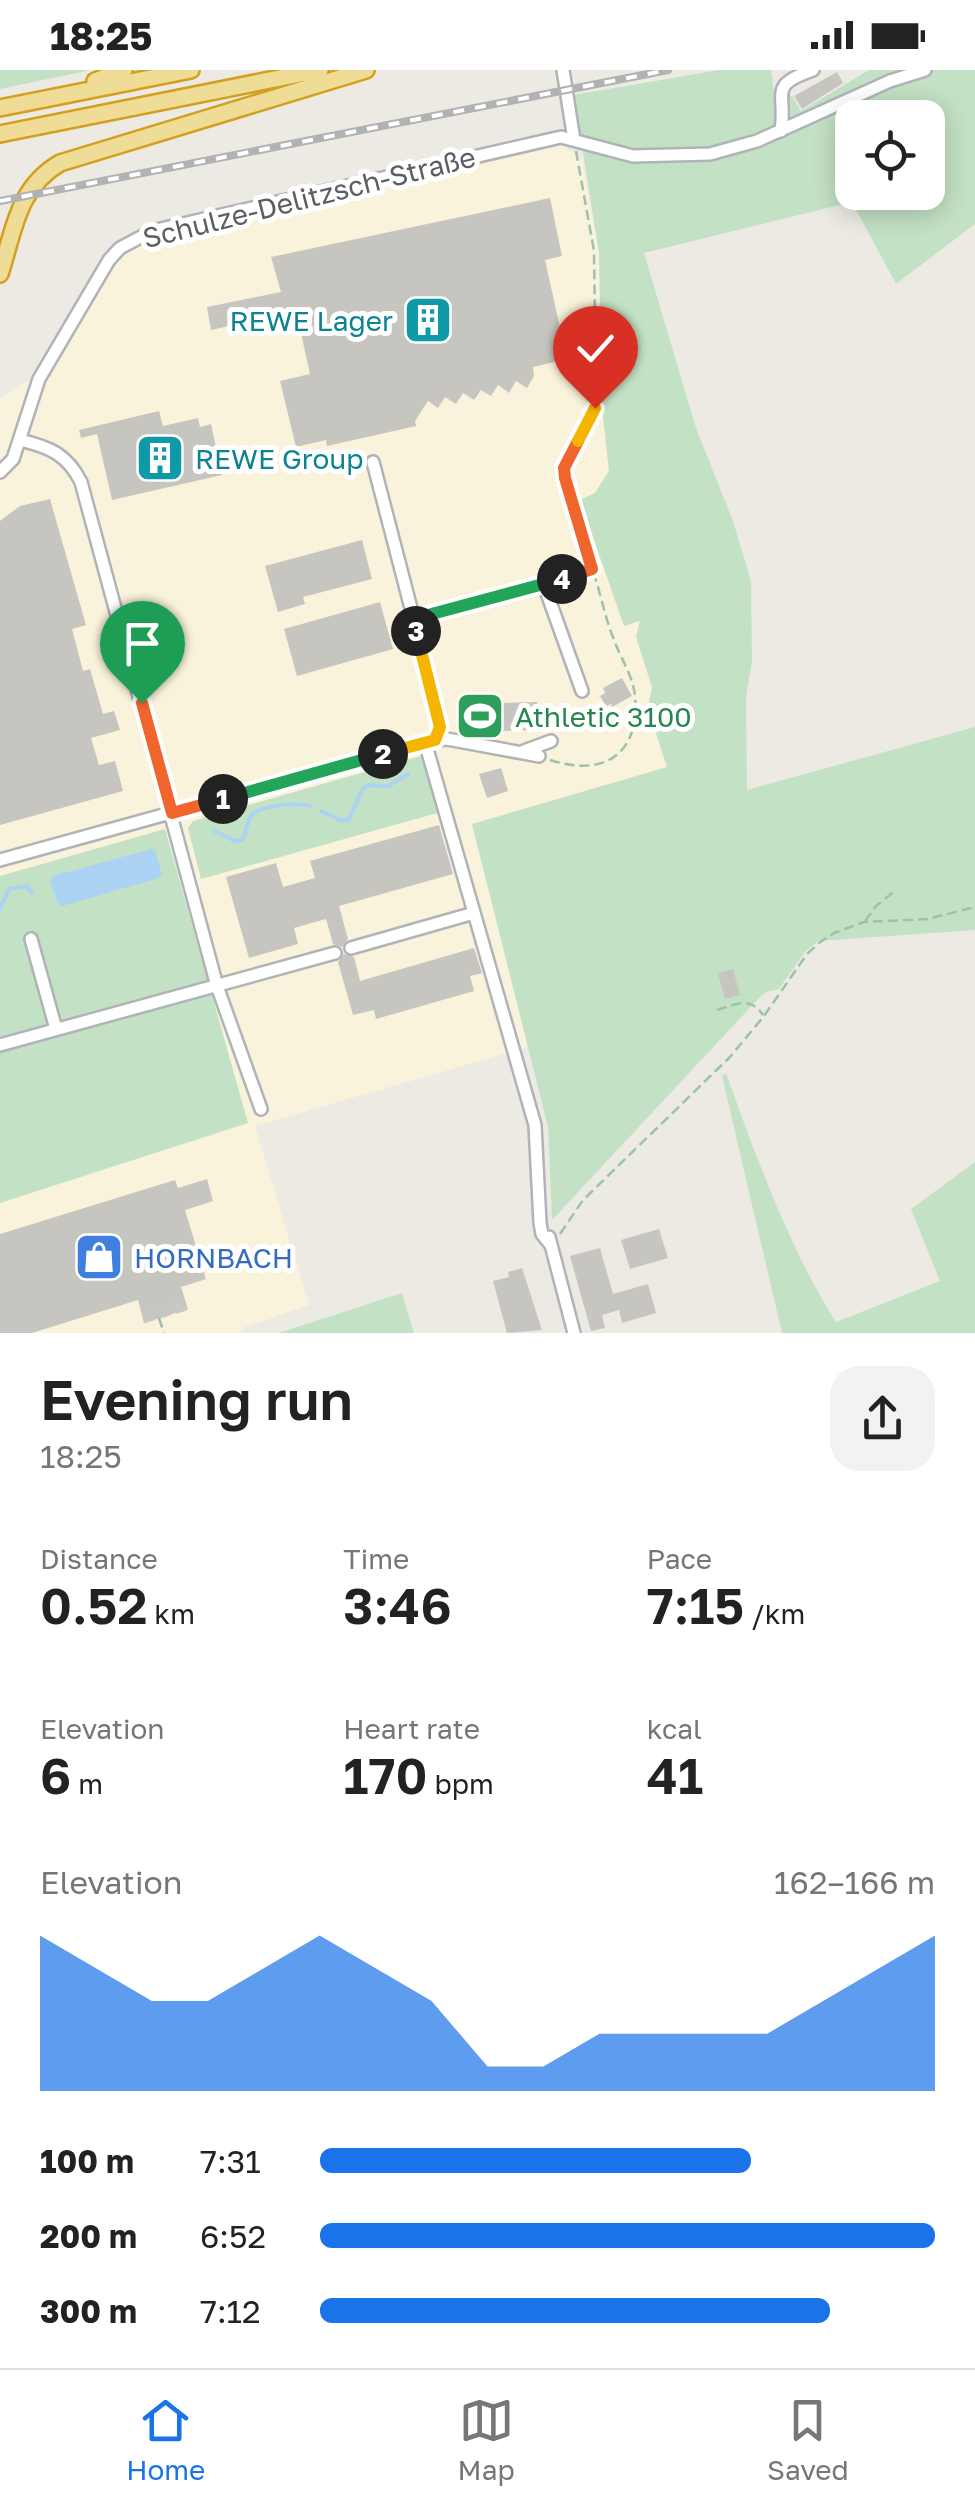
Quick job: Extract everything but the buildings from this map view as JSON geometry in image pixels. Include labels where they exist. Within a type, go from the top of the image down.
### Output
[{"type":"highway","points":[[40,100],[124,70]]},
{"type":"highway","points":[[0,108],[191,70]]},
{"type":"highway","points":[[0,134],[320,70]]},
{"type":"highway","points":[[0,274],[16,214],[24,197],[45,172],[60,164],[366,70]]},
{"type":"street","points":[[563,70],[574,140],[633,156],[684,157],[734,148],[781,132],[890,81],[925,70]]},
{"type":"street","points":[[781,132],[783,86],[789,78],[813,70]]},
{"type":"street","name":"Schulze-Delitzsch-Straße","points":[[0,472],[11,463],[48,362],[109,260],[134,239],[187,222],[520,145],[561,137],[574,140]]},
{"type":"street","points":[[20,440],[51,448],[66,458],[81,482],[217,986],[261,1109]]},
{"type":"street","points":[[373,462],[439,716],[440,727],[430,741],[474,914],[535,1126],[542,1234],[550,1244],[574,1333]]},
{"type":"street","points":[[413,619],[592,569]]},
{"type":"street","points":[[544,585],[582,691]]},
{"type":"street","points":[[0,860],[430,741],[447,739],[539,756]]},
{"type":"street","points":[[524,751],[551,740]]},
{"type":"street","points":[[351,948],[474,914]]},
{"type":"street","points":[[32,939],[56,1029]]},
{"type":"street","points":[[0,1045],[335,953]]},
{"type":"path","points":[[539,756],[569,766],[611,761],[623,753],[630,738],[636,700],[614,642],[564,468],[595,408],[596,395],[594,251],[574,140]]},
{"type":"path","points":[[864,922],[896,890]]},
{"type":"path","points":[[550,1244],[584,1200],[700,1087],[764,1016],[807,954],[834,933],[864,922],[928,919],[975,907]]},
{"type":"path","points":[[717,1010],[744,1002],[764,1016]]},
{"type":"path","points":[[159,1318],[164,1333]]},
{"type":"shaded area","points":[[562,144],[582,160],[599,253],[602,406],[609,471],[595,493],[580,501],[625,626],[640,620],[636,637],[652,687],[648,708],[667,768],[472,824],[528,1047],[255,1126],[309,1305],[243,1328],[239,1333],[0,1333],[0,399],[51,371],[110,269],[127,252],[154,238]]},
{"type":"green space","points":[[0,70],[91,70],[0,89]]},
{"type":"green space","points":[[719,70],[771,70],[775,99],[792,96],[801,111],[869,70],[975,70],[975,224],[896,284],[856,210],[945,210],[945,100],[835,100],[835,206],[644,253],[696,428],[733,521],[751,581],[747,790],[975,727],[975,930],[818,941],[805,952],[779,989],[759,998],[552,1220],[548,1127],[472,824],[667,767],[648,708],[652,687],[636,637],[640,621],[624,626],[580,500],[595,493],[609,471],[602,406],[599,253],[574,95]]},
{"type":"green space","points":[[421,756],[427,760],[441,812],[201,879],[188,828],[193,821]]},
{"type":"green space","points":[[165,829],[248,1123],[0,1203],[0,876]]},
{"type":"green space","points":[[726,1073],[789,1233],[836,1322],[940,1281],[911,1209],[975,1162],[975,1333],[782,1333],[722,1076]]},
{"type":"green space","points":[[402,1293],[414,1333],[279,1333]]},
{"type":"water","points":[[152,849],[162,875],[159,878],[58,904],[50,881],[53,876]]},
{"type":"waterway","points":[[321,811],[342,821],[349,819],[368,785],[388,786],[408,774]]},
{"type":"waterway","points":[[214,831],[235,841],[242,840],[255,812],[279,805],[310,806]]},
{"type":"waterway","points":[[0,909],[9,889],[27,886],[32,893]]},
{"type":"tunnel","points":[[143,1318],[186,1305]]},
{"type":"railway","points":[[0,201],[668,70]]},
{"type":"place","name":"REWE Lager","points":[[428,320]]},
{"type":"place","name":"REWE Group","points":[[160,458]]},
{"type":"place","name":"Athletic 3100","points":[[480,716]]},
{"type":"place","name":"HORNBACH","points":[[99,1257]]},
{"type":"route","points":[[142,703],[172,813],[435,740],[439,716],[413,619],[592,569],[564,468],[595,408]]}]
